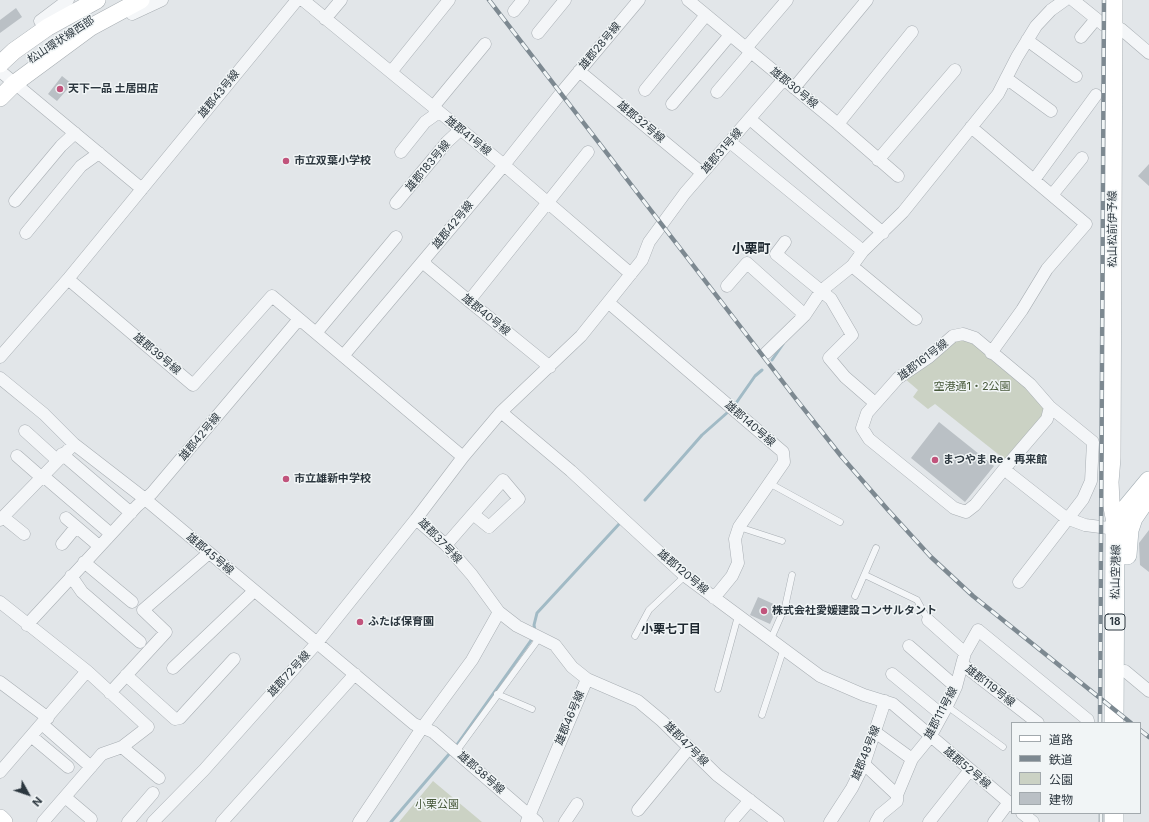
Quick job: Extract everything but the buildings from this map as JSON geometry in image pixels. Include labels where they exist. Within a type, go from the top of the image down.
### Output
[{"type":"main road","points":[[1125,515],[1149,481]]},
{"type":"main road","points":[[1125,515],[1149,489]]},
{"type":"main road","name":"松山空港線","points":[[1114,722],[1120,669],[1125,515]]},
{"type":"main road","name":"松山空港線","points":[[1120,669],[1124,722]]},
{"type":"street","points":[[0,50],[68,0]]},
{"type":"street","points":[[40,21],[81,0]]},
{"type":"street","name":"松山環状線西部","points":[[5,76],[14,51],[48,27],[97,0]]},
{"type":"street","name":"松山環状線西部","points":[[5,76],[51,45],[124,0]]},
{"type":"street","points":[[52,56],[91,27],[141,0]]},
{"type":"street","points":[[5,76],[52,56],[90,34],[162,0]]},
{"type":"street","name":"雄郡43号線","points":[[142,189],[297,0]]},
{"type":"street","name":"雄郡41号線","points":[[303,0],[504,165],[631,274]]},
{"type":"street","points":[[326,19],[341,0]]},
{"type":"street","points":[[391,72],[449,0]]},
{"type":"street","points":[[514,11],[523,0]]},
{"type":"street","points":[[538,32],[565,0]]},
{"type":"street","name":"雄郡28号線","points":[[561,93],[639,0]]},
{"type":"street","name":"雄郡30号線","points":[[688,0],[838,124],[898,176]]},
{"type":"street","points":[[717,92],[787,0]]},
{"type":"street","points":[[794,88],[867,0]]},
{"type":"street","points":[[766,353],[805,315],[821,291],[852,266],[863,251],[903,212],[998,94],[1036,26],[1051,10],[1066,0]]},
{"type":"street","points":[[1073,0],[1104,25],[1121,29],[1149,53]]},
{"type":"street","name":"松山松前伊予線","points":[[1114,0],[1112,458],[1110,482],[1125,515]]},
{"type":"street","points":[[645,90],[706,15]]},
{"type":"street","points":[[1081,37],[1096,19]]},
{"type":"street","points":[[838,124],[912,32]]},
{"type":"street","points":[[672,104],[730,35]]},
{"type":"street","points":[[1027,40],[1076,76]]},
{"type":"street","points":[[401,152],[436,110],[485,44]]},
{"type":"street","points":[[878,160],[955,70]]},
{"type":"street","name":"雄郡32号線","points":[[579,71],[702,173]]},
{"type":"street","points":[[0,98],[5,76]]},
{"type":"street","points":[[0,357],[68,279],[142,189],[5,76]]},
{"type":"street","points":[[1006,78],[1051,111]]},
{"type":"street","name":"雄郡31号線","points":[[663,224],[685,193],[784,79]]},
{"type":"street","points":[[1034,180],[1096,90],[1096,108]]},
{"type":"street","name":"雄郡42号線","points":[[343,356],[504,165],[561,93]]},
{"type":"street","points":[[750,119],[883,233]]},
{"type":"street","points":[[971,127],[1086,224],[1047,269],[1022,310],[991,353]]},
{"type":"street","name":"雄郡183号線","points":[[396,203],[447,142],[460,130]]},
{"type":"street","points":[[15,201],[38,179],[60,146],[75,133]]},
{"type":"street","points":[[730,142],[863,251]]},
{"type":"street","points":[[469,301],[588,152]]},
{"type":"street","points":[[26,233],[37,226],[82,166],[98,153]]},
{"type":"street","points":[[1052,195],[1080,165]]},
{"type":"street","name":"雄郡37号線","points":[[499,612],[472,575],[446,545],[416,519],[463,457],[501,412],[581,336],[609,303],[642,260],[649,242],[663,224]]},
{"type":"street","points":[[316,333],[396,237]]},
{"type":"street","points":[[785,242],[776,254],[831,299],[852,335],[829,358],[845,377],[875,403]]},
{"type":"street","name":"雄郡40号線","points":[[424,261],[427,266],[550,367]]},
{"type":"street","points":[[727,286],[747,263],[805,315]]},
{"type":"street","points":[[852,266],[916,319]]},
{"type":"street","name":"雄郡39号線","points":[[68,279],[193,385],[272,296],[463,457]]},
{"type":"street","name":"雄郡140号線","points":[[609,303],[783,452],[784,462],[739,527],[735,539],[738,563],[732,576],[714,598]]},
{"type":"street","name":"雄郡42号線","points":[[27,625],[99,546],[145,499],[152,494],[299,319]]},
{"type":"street","name":"雄郡161号線","points":[[963,334],[975,338],[991,353],[1030,384],[1050,407],[1047,419],[975,505],[966,512],[954,508],[868,439],[862,428],[867,413],[875,403],[898,378],[929,357],[953,336],[963,334]]},
{"type":"street","name":"雄郡45号線","points":[[0,378],[44,414],[74,444],[145,499],[316,644],[355,674],[414,724],[422,728]]},
{"type":"street","points":[[1019,582],[1066,518],[1083,499],[1091,482],[1093,442],[1050,407]]},
{"type":"street","name":"雄郡120号線","points":[[501,412],[571,471],[685,576],[770,641],[820,676],[864,696],[885,701]]},
{"type":"street","points":[[25,431],[131,513]]},
{"type":"street","points":[[24,534],[1,518],[74,444]]},
{"type":"street","points":[[17,456],[111,534]]},
{"type":"street","points":[[1006,468],[1010,474],[1066,518],[1084,525],[1125,515]]},
{"type":"street","points":[[446,545],[473,514]]},
{"type":"street","points":[[66,518],[99,546]]},
{"type":"street","name":"雄郡72号線","points":[[153,822],[204,770],[316,644],[416,519]]},
{"type":"street","points":[[62,544],[76,527]]},
{"type":"street","points":[[110,693],[166,632],[143,610],[209,553]]},
{"type":"street","points":[[84,562],[132,602]]},
{"type":"street","points":[[71,576],[82,592],[140,642]]},
{"type":"street","points":[[173,668],[254,591]]},
{"type":"street","points":[[0,602],[27,625],[44,636],[87,671],[148,727],[122,747],[102,754],[42,822]]},
{"type":"street","points":[[359,822],[422,728],[472,660],[499,612]]},
{"type":"street","name":"雄郡46号線","points":[[499,612],[517,626],[555,645],[572,667],[587,679],[531,820]]},
{"type":"street","name":"雄郡119号線","points":[[928,620],[963,658],[1037,722]]},
{"type":"street","name":"雄郡111号線","points":[[876,822],[880,815],[897,800],[897,795],[912,759],[930,737],[945,710],[956,687],[963,658],[978,630],[1088,720],[1088,722]]},
{"type":"street","points":[[909,646],[956,687]]},
{"type":"street","points":[[126,675],[175,719],[180,718],[234,659]]},
{"type":"street","points":[[1120,669],[1149,691]]},
{"type":"street","points":[[0,772],[87,671]]},
{"type":"street","points":[[222,822],[355,674]]},
{"type":"street","points":[[892,674],[945,710]]},
{"type":"street","name":"雄郡47号線","points":[[587,679],[638,701],[662,721],[717,775],[778,822]]},
{"type":"street","points":[[0,682],[45,721],[91,767]]},
{"type":"street","name":"雄郡48号線","points":[[830,822],[852,788],[864,764],[885,701]]},
{"type":"street","name":"雄郡52号線","points":[[885,701],[893,704],[1010,804]]},
{"type":"street","name":"雄郡38号線","points":[[422,728],[433,732],[531,820]]},
{"type":"street","points":[[875,732],[912,759]]},
{"type":"street","points":[[32,736],[68,767]]},
{"type":"street","points":[[122,747],[159,778]]},
{"type":"street","points":[[638,810],[689,748]]},
{"type":"street","points":[[864,764],[897,795]]},
{"type":"street","points":[[929,822],[970,770]]},
{"type":"street","points":[[128,822],[153,793]]},
{"type":"street","points":[[65,797],[91,819]]},
{"type":"street","points":[[731,822],[750,800]]},
{"type":"street","points":[[565,822],[577,804]]},
{"type":"street","points":[[994,822],[1010,804]]},
{"type":"street","points":[[1023,814],[1033,822]]},
{"type":"street","points":[[0,818],[4,822]]},
{"type":"lane","points":[[769,483],[840,522]]},
{"type":"lane","points":[[739,527],[782,542]]},
{"type":"lane","points":[[854,596],[865,575],[876,548]]},
{"type":"lane","points":[[770,641],[785,608],[792,575]]},
{"type":"lane","points":[[865,575],[917,600],[928,620]]},
{"type":"lane","points":[[635,636],[649,610],[685,576]]},
{"type":"lane","points":[[718,689],[738,616]]},
{"type":"lane","points":[[456,752],[540,637]]},
{"type":"lane","points":[[762,715],[783,650]]},
{"type":"lane","points":[[497,694],[532,709]]},
{"type":"lane","points":[[945,710],[1003,748]]},
{"type":"green space","name":"空港通1・2公園","points":[[956,340],[970,340],[1031,391],[1044,408],[1044,413],[1008,458],[1003,458],[935,404],[928,409],[913,397],[918,390],[904,378]]},
{"type":"green space","name":"小栗公園","points":[[433,781],[482,822],[399,822]]},
{"type":"waterway","points":[[772,360],[783,344]]},
{"type":"waterway","points":[[734,406],[755,376],[762,370]]},
{"type":"waterway","points":[[645,500],[702,435],[728,412]]},
{"type":"waterway","points":[[535,631],[534,625],[537,613],[620,523]]},
{"type":"waterway","points":[[456,746],[532,639]]},
{"type":"waterway","points":[[391,822],[450,753]]},
{"type":"railway","points":[[489,0],[796,399],[841,456],[888,510],[931,557],[973,596],[1130,722]]},
{"type":"railway","points":[[1100,722],[1104,0]]},
{"type":"railway","points":[[1141,731],[1149,737]]},
{"type":"railway","points":[[1101,814],[1101,822]]},
{"type":"place","name":"天下一品 土居田店","points":[[60,89]]},
{"type":"place","name":"市立双葉小学校","points":[[286,161]]},
{"type":"place","name":"まつやま Re・再来館","points":[[935,460]]},
{"type":"place","name":"市立雄新中学校","points":[[286,479]]},
{"type":"place","name":"株式会社愛媛建設コンサルタント","points":[[764,611]]},
{"type":"place","name":"ふたば保育園","points":[[360,622]]},
{"type":"district","name":"小栗町","points":[[751,249]]},
{"type":"district","name":"小栗七丁目","points":[[671,629]]}]
